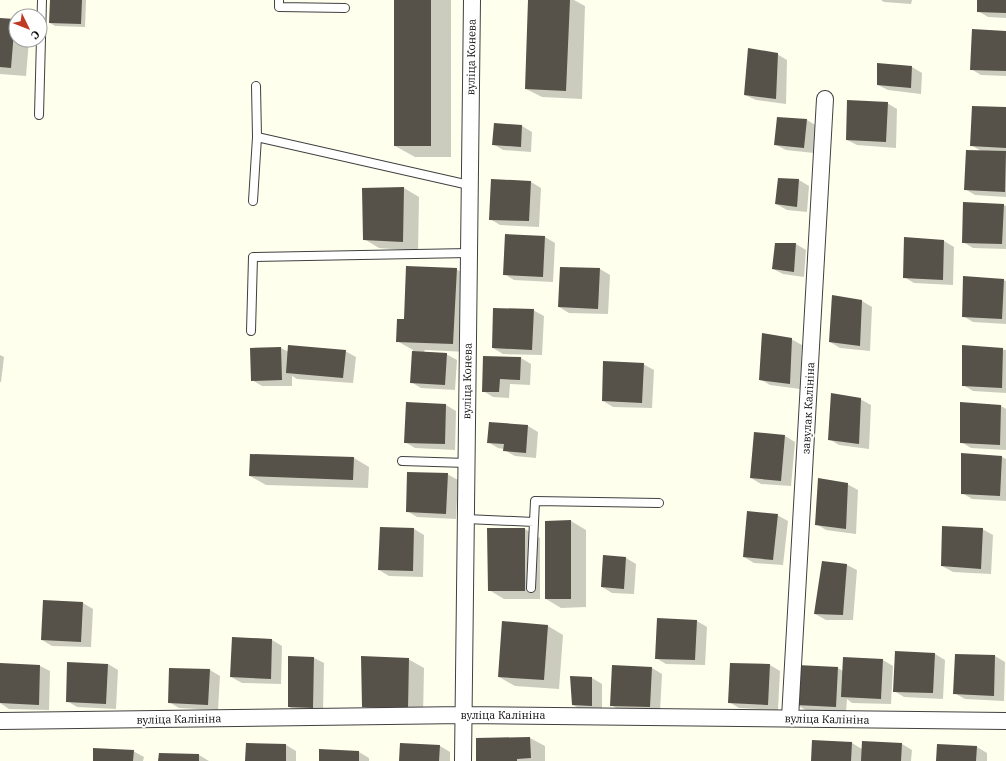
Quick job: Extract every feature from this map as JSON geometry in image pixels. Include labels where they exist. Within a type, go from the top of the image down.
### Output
[{"type":"street","name":"вуліца Конева","points":[[463,761],[472,0]]},
{"type":"street","name":"завулак Калініна","points":[[790,718],[825,99]]},
{"type":"street","name":"вуліца Калініна","points":[[0,721],[464,715],[1006,721]]},
{"type":"lane","points":[[39,115],[42,0]]},
{"type":"lane","points":[[279,0],[279,7],[345,8]]},
{"type":"lane","points":[[253,201],[257,137],[256,86]]},
{"type":"lane","points":[[257,137],[470,185]]},
{"type":"lane","points":[[251,331],[253,257],[469,253]]},
{"type":"lane","points":[[402,461],[467,462]]},
{"type":"lane","points":[[531,588],[535,500],[659,503]]},
{"type":"lane","points":[[466,519],[534,522]]},
{"type":"building","points":[[50,0],[82,0],[81,24],[49,23]]},
{"type":"building","points":[[394,0],[431,0],[431,146],[394,146]]},
{"type":"building","points":[[528,0],[570,0],[566,91],[525,89]]},
{"type":"building","points":[[977,0],[1006,0],[1006,13],[977,12]]},
{"type":"building","points":[[0,18],[8,19],[8,48],[13,48],[11,68],[0,67]]},
{"type":"building","points":[[972,29],[1006,31],[1006,71],[970,70]]},
{"type":"building","points":[[748,48],[778,53],[776,99],[744,95]]},
{"type":"building","points":[[877,63],[912,66],[911,88],[877,85]]},
{"type":"building","points":[[847,100],[888,102],[886,142],[846,140]]},
{"type":"building","points":[[972,106],[1006,107],[1006,148],[970,146]]},
{"type":"building","points":[[777,117],[807,119],[804,148],[774,145]]},
{"type":"building","points":[[494,123],[522,125],[521,147],[492,145]]},
{"type":"building","points":[[966,150],[1006,151],[1005,192],[964,190]]},
{"type":"building","points":[[778,178],[799,179],[797,207],[775,204]]},
{"type":"building","points":[[491,179],[531,181],[529,221],[489,220]]},
{"type":"building","points":[[404,187],[403,242],[363,240],[362,188]]},
{"type":"building","points":[[963,202],[1004,204],[1002,244],[962,243]]},
{"type":"building","points":[[505,234],[545,236],[543,277],[503,275]]},
{"type":"building","points":[[904,237],[944,240],[943,280],[903,278]]},
{"type":"building","points":[[775,243],[796,243],[794,272],[772,269]]},
{"type":"building","points":[[406,266],[457,268],[453,344],[396,342],[397,319],[404,319]]},
{"type":"building","points":[[560,267],[600,268],[598,309],[558,307]]},
{"type":"building","points":[[963,276],[1004,279],[1002,319],[962,317]]},
{"type":"building","points":[[832,295],[862,300],[860,346],[829,342]]},
{"type":"building","points":[[493,308],[534,309],[532,350],[492,348]]},
{"type":"building","points":[[762,333],[792,338],[790,384],[759,380]]},
{"type":"building","points":[[288,345],[346,350],[343,378],[286,373]]},
{"type":"building","points":[[962,345],[1003,348],[1002,388],[962,386]]},
{"type":"building","points":[[281,347],[282,380],[251,381],[250,348]]},
{"type":"building","points":[[412,351],[447,353],[445,385],[410,383]]},
{"type":"building","points":[[483,356],[521,357],[520,380],[500,379],[499,392],[482,392]]},
{"type":"building","points":[[603,361],[644,363],[642,403],[602,401]]},
{"type":"building","points":[[831,393],[861,398],[859,444],[828,440]]},
{"type":"building","points":[[406,402],[446,404],[445,444],[404,443]]},
{"type":"building","points":[[960,402],[1001,405],[1000,445],[960,443]]},
{"type":"building","points":[[489,422],[528,425],[526,453],[503,451],[504,444],[487,443]]},
{"type":"building","points":[[754,432],[785,435],[781,481],[750,478]]},
{"type":"building","points":[[961,453],[1002,456],[1000,496],[961,494]]},
{"type":"building","points":[[250,454],[354,457],[353,480],[249,476]]},
{"type":"building","points":[[407,472],[448,473],[446,514],[406,512]]},
{"type":"building","points":[[818,478],[848,483],[846,529],[815,525]]},
{"type":"building","points":[[747,511],[778,514],[773,560],[743,557]]},
{"type":"building","points":[[571,520],[571,599],[545,599],[545,521]]},
{"type":"building","points":[[942,526],[983,528],[981,569],[941,566]]},
{"type":"building","points":[[380,527],[414,528],[413,571],[378,570]]},
{"type":"building","points":[[487,528],[525,528],[525,591],[488,591]]},
{"type":"building","points":[[603,555],[626,557],[624,589],[601,587]]},
{"type":"building","points":[[822,561],[847,564],[843,615],[814,614]]},
{"type":"building","points":[[43,600],[83,602],[81,642],[41,640]]},
{"type":"building","points":[[657,618],[697,620],[695,660],[655,659]]},
{"type":"building","points":[[502,621],[548,625],[544,680],[498,677]]},
{"type":"building","points":[[232,637],[272,639],[271,679],[230,677]]},
{"type":"building","points":[[895,651],[935,653],[933,693],[893,692]]},
{"type":"building","points":[[955,654],[995,655],[994,696],[953,694]]},
{"type":"building","points":[[288,656],[314,657],[313,708],[288,707]]},
{"type":"building","points":[[361,656],[409,658],[408,709],[362,707]]},
{"type":"building","points":[[843,657],[883,659],[881,699],[841,697]]},
{"type":"building","points":[[67,662],[108,664],[106,704],[66,702]]},
{"type":"building","points":[[0,663],[40,665],[39,705],[0,703]]},
{"type":"building","points":[[730,663],[770,664],[768,705],[728,703]]},
{"type":"building","points":[[612,665],[652,667],[650,707],[610,706]]},
{"type":"building","points":[[797,665],[838,667],[836,707],[796,705]]},
{"type":"building","points":[[169,668],[210,669],[208,705],[168,703]]},
{"type":"building","points":[[570,676],[592,677],[592,706],[572,705]]},
{"type":"building","points":[[530,737],[531,758],[517,759],[517,761],[476,761],[476,738]]},
{"type":"building","points":[[812,740],[852,742],[851,761],[811,761]]},
{"type":"building","points":[[862,741],[902,743],[901,761],[861,761]]},
{"type":"building","points":[[246,743],[286,744],[286,761],[245,761]]},
{"type":"building","points":[[400,743],[440,745],[439,761],[399,761]]},
{"type":"building","points":[[937,744],[977,746],[976,761],[936,761]]},
{"type":"building","points":[[93,748],[134,750],[133,761],[93,761]]},
{"type":"building","points":[[319,749],[359,751],[359,761],[319,761]]},
{"type":"building","points":[[159,753],[199,754],[199,761],[158,761]]}]
